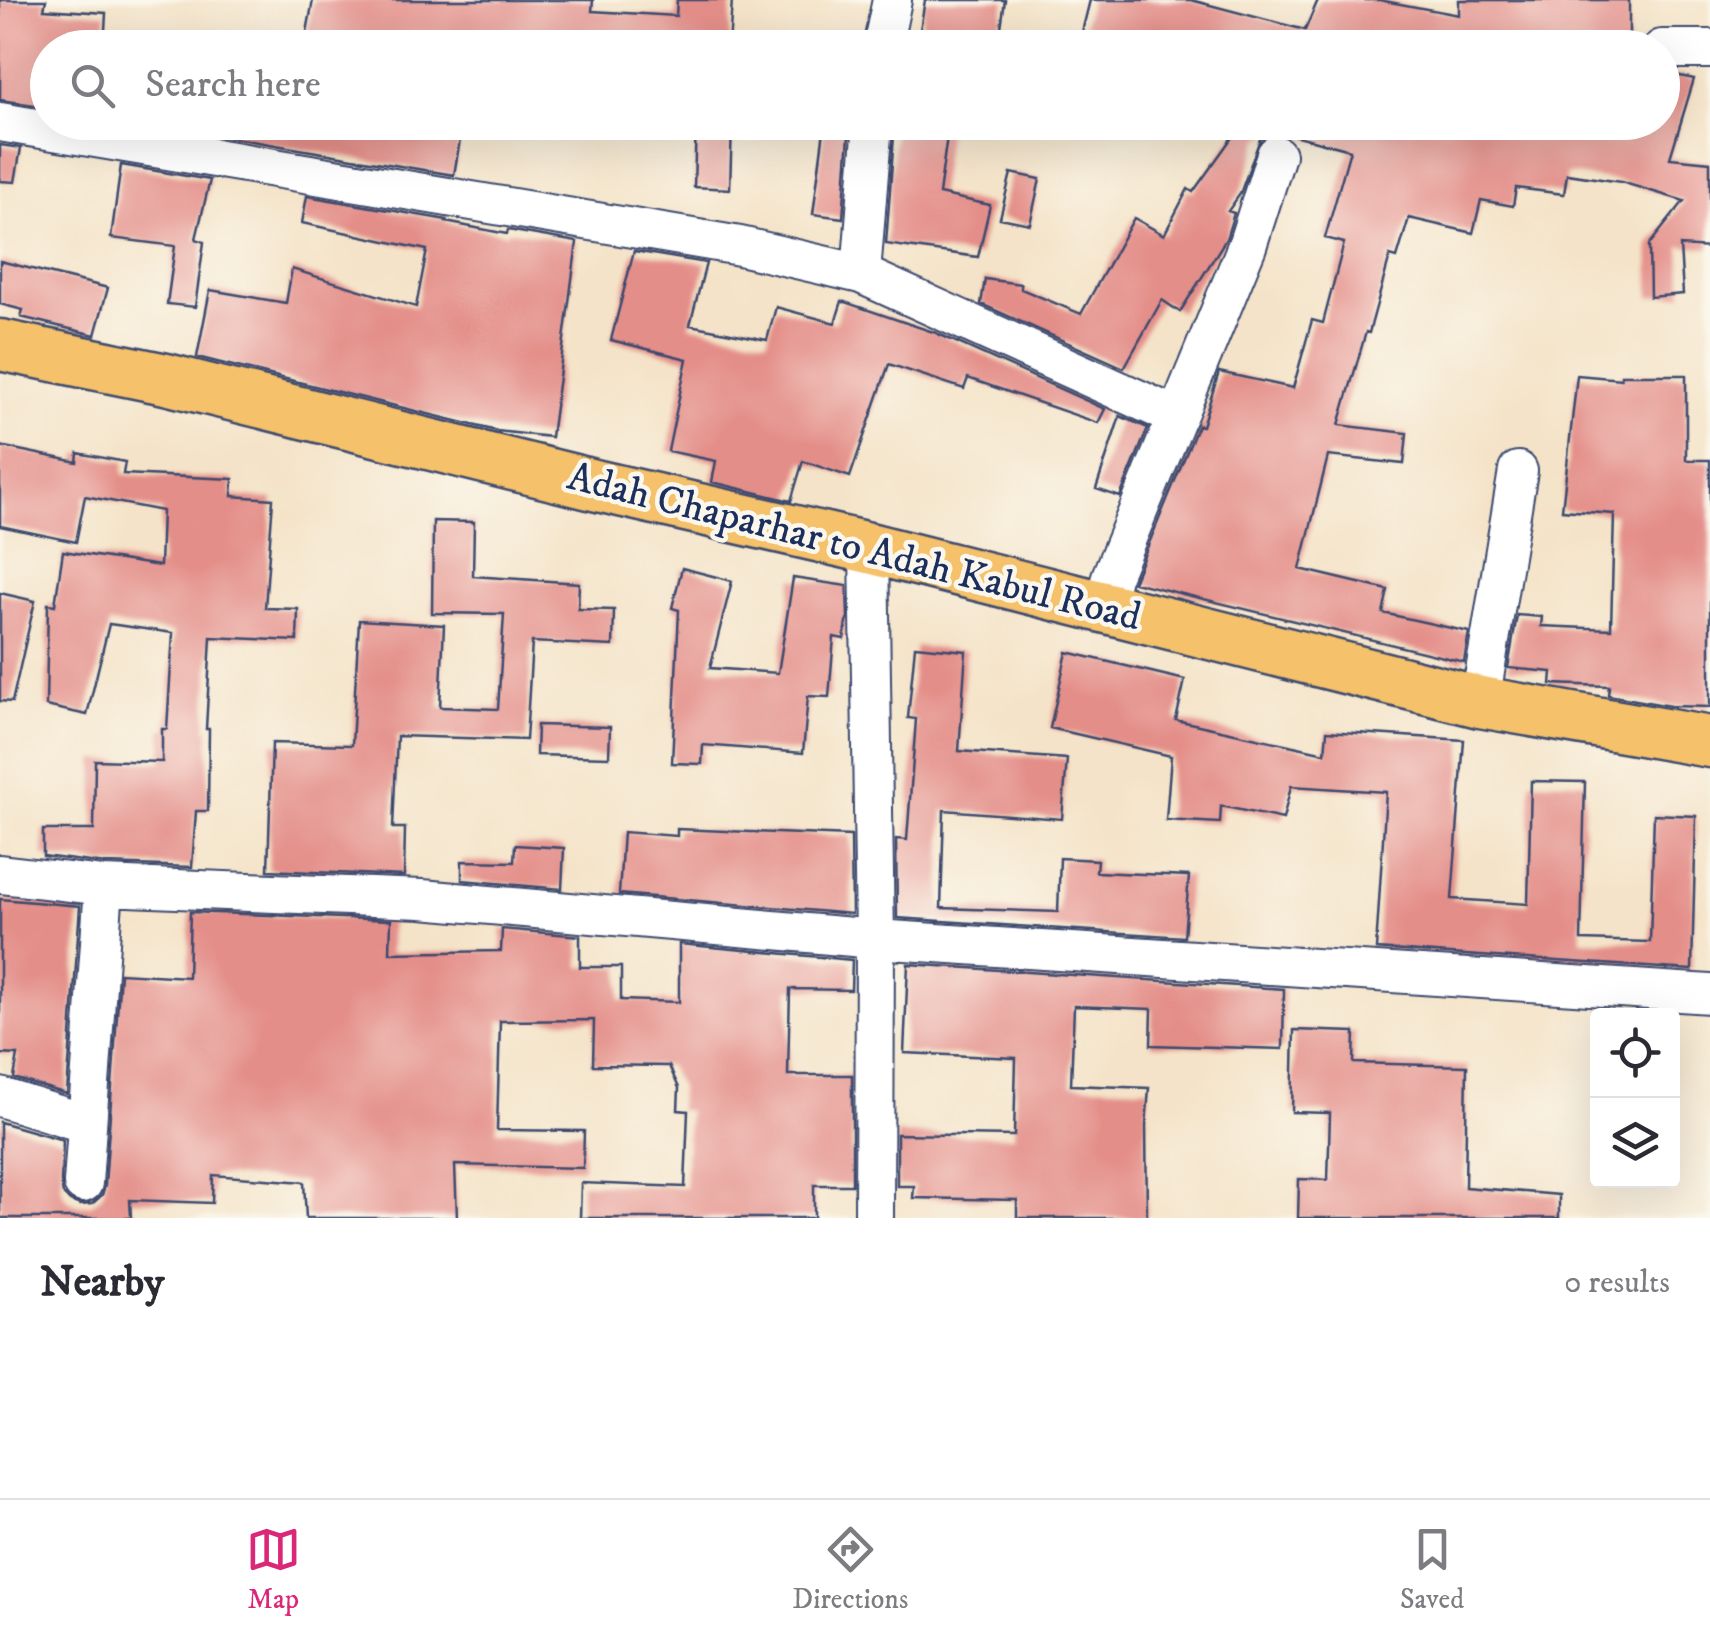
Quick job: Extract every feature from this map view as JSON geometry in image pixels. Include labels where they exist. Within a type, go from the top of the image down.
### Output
[{"type":"main road","name":"Adah Chaparhar to Adah Kabul Road","points":[[0,345],[166,379],[594,485],[869,548],[1480,702],[1710,742]]},
{"type":"street","points":[[886,30],[892,0]]},
{"type":"street","points":[[1680,49],[1710,49]]},
{"type":"street","points":[[0,122],[30,127]]},
{"type":"street","points":[[107,140],[740,246],[861,274],[1175,416]]},
{"type":"street","points":[[861,274],[872,140]]},
{"type":"street","points":[[1104,608],[1111,577],[1247,246],[1276,155]]},
{"type":"street","points":[[1480,702],[1518,470]]},
{"type":"street","points":[[869,548],[875,939],[874,1218]]},
{"type":"street","points":[[0,874],[104,886],[422,899],[875,939],[1710,994]]},
{"type":"street","points":[[83,1183],[104,886]]},
{"type":"street","points":[[0,1097],[87,1124]]},
{"type":"building","points":[[0,0],[46,0],[44,9],[106,13],[105,30],[30,30],[30,104],[0,100]]},
{"type":"building","points":[[313,0],[593,0],[592,11],[676,16],[677,0],[732,0],[730,30],[307,30]]},
{"type":"building","points":[[925,0],[1005,0],[1001,30],[920,30]]},
{"type":"building","points":[[1090,0],[1191,0],[1305,30],[1082,30]]},
{"type":"building","points":[[1318,0],[1379,0],[1459,15],[1459,0],[1629,0],[1629,30],[1305,30]]},
{"type":"building","points":[[1680,76],[1694,79],[1680,125]]},
{"type":"building","points":[[246,140],[460,140],[454,175]]},
{"type":"building","points":[[695,140],[731,140],[730,189],[694,187]]},
{"type":"building","points":[[823,140],[849,140],[843,218],[813,214]]},
{"type":"building","points":[[894,140],[946,140],[939,194],[990,205],[978,257],[886,244]]},
{"type":"building","points":[[1230,140],[1260,140],[1240,194],[1228,211],[1234,213],[1226,239],[1180,312],[1162,300],[1124,368],[981,304],[985,279],[1021,284],[1021,289],[1081,314],[1134,218],[1164,235],[1188,189],[1193,192]]},
{"type":"building","points":[[1312,140],[1675,140],[1670,158],[1710,162],[1710,248],[1680,246],[1683,294],[1650,297],[1649,245],[1684,201],[1621,182],[1567,174],[1564,194],[1516,188],[1513,206],[1481,200],[1473,233],[1409,218],[1397,258],[1390,256],[1339,425],[1407,433],[1404,464],[1328,456],[1300,569],[1388,590],[1383,613],[1469,632],[1464,662],[1133,582],[1198,425],[1202,426],[1219,372],[1293,388],[1312,320],[1323,323],[1344,243],[1325,238],[1350,150]]},
{"type":"building","points":[[0,145],[21,148],[15,182],[0,181]]},
{"type":"building","points":[[121,165],[210,180],[196,239],[204,242],[195,307],[167,304],[175,246],[111,238]]},
{"type":"building","points":[[1011,173],[1040,179],[1030,224],[1000,218]]},
{"type":"building","points":[[307,196],[507,234],[508,230],[577,242],[551,437],[497,431],[197,357],[210,290],[286,303],[292,269],[416,307],[427,250],[302,223]]},
{"type":"building","points":[[634,251],[706,263],[690,325],[767,340],[776,307],[835,323],[842,301],[936,333],[1105,409],[1098,423],[968,378],[964,389],[889,364],[850,477],[803,461],[791,501],[712,482],[716,461],[668,451],[687,359],[611,340]]},
{"type":"building","points":[[0,261],[108,288],[95,335],[21,317],[23,310],[0,304]]},
{"type":"building","points":[[1577,375],[1621,379],[1621,375],[1686,375],[1686,460],[1710,460],[1710,707],[1670,706],[1608,695],[1609,686],[1551,684],[1552,672],[1508,668],[1517,615],[1542,617],[1541,626],[1611,629],[1614,514],[1562,510]]},
{"type":"building","points":[[1120,416],[1148,428],[1120,497],[1096,489]]},
{"type":"building","points":[[0,446],[77,462],[78,453],[125,462],[123,474],[233,479],[232,496],[273,499],[265,608],[298,609],[297,641],[211,637],[206,729],[208,811],[196,811],[192,867],[106,864],[43,856],[43,830],[94,830],[95,760],[162,762],[173,633],[109,624],[87,715],[46,706],[48,604],[55,605],[63,551],[160,566],[162,511],[85,496],[76,542],[0,526]]},
{"type":"building","points":[[433,521],[474,522],[473,576],[579,583],[578,609],[614,610],[613,646],[532,642],[526,740],[397,736],[393,828],[405,828],[404,876],[268,870],[272,743],[352,745],[359,620],[444,625],[440,707],[498,709],[504,614],[432,613]]},
{"type":"building","points":[[682,568],[732,581],[710,668],[778,673],[793,578],[847,586],[848,618],[844,639],[834,637],[829,697],[808,696],[803,753],[703,745],[702,764],[672,763],[679,610],[672,608]]},
{"type":"building","points":[[0,593],[35,601],[12,702],[0,701]]},
{"type":"building","points":[[915,646],[966,651],[959,751],[1067,759],[1062,819],[944,810],[941,908],[1058,912],[1060,858],[1097,860],[1096,872],[1189,876],[1184,937],[897,918],[896,839],[907,840],[916,719],[908,718]]},
{"type":"building","points":[[1067,652],[1185,680],[1176,720],[1325,753],[1327,731],[1464,740],[1452,899],[1528,904],[1531,781],[1585,782],[1581,940],[1650,942],[1654,814],[1696,816],[1692,970],[1376,949],[1386,792],[1291,786],[1283,819],[1221,806],[1220,823],[1166,820],[1171,756],[1050,728]]},
{"type":"building","points":[[537,725],[610,727],[609,757],[536,755]]},
{"type":"building","points":[[677,829],[851,836],[852,914],[619,894],[623,832],[677,836]]},
{"type":"building","points":[[515,845],[564,848],[562,889],[462,880],[462,861],[514,862]]},
{"type":"building","points":[[0,899],[80,906],[67,1094],[14,1078],[18,1055],[0,1054]]},
{"type":"building","points":[[190,912],[391,920],[390,953],[501,951],[502,929],[580,936],[580,967],[621,967],[621,1000],[679,1002],[679,944],[852,960],[851,990],[790,989],[788,1075],[852,1075],[852,1185],[814,1185],[814,1218],[580,1218],[581,1183],[685,1187],[688,1111],[678,1110],[679,1088],[669,1066],[593,1065],[594,1020],[500,1021],[497,1130],[584,1131],[583,1168],[455,1165],[457,1218],[306,1218],[304,1182],[213,1175],[212,1203],[130,1200],[131,1218],[0,1218],[0,1122],[63,1140],[61,1182],[63,1194],[70,1201],[92,1204],[102,1195],[120,973],[188,977]]},
{"type":"building","points":[[908,964],[1284,989],[1283,1049],[1151,1045],[1152,1009],[1074,1006],[1071,1085],[1149,1088],[1147,1218],[1017,1218],[1017,1200],[913,1198],[914,1186],[897,1186],[897,1134],[1014,1136],[1016,1058],[904,1053]]},
{"type":"building","points":[[1294,1030],[1355,1032],[1354,1063],[1467,1066],[1465,1187],[1559,1195],[1559,1218],[1298,1218],[1299,1179],[1328,1180],[1330,1113],[1292,1112]]}]
